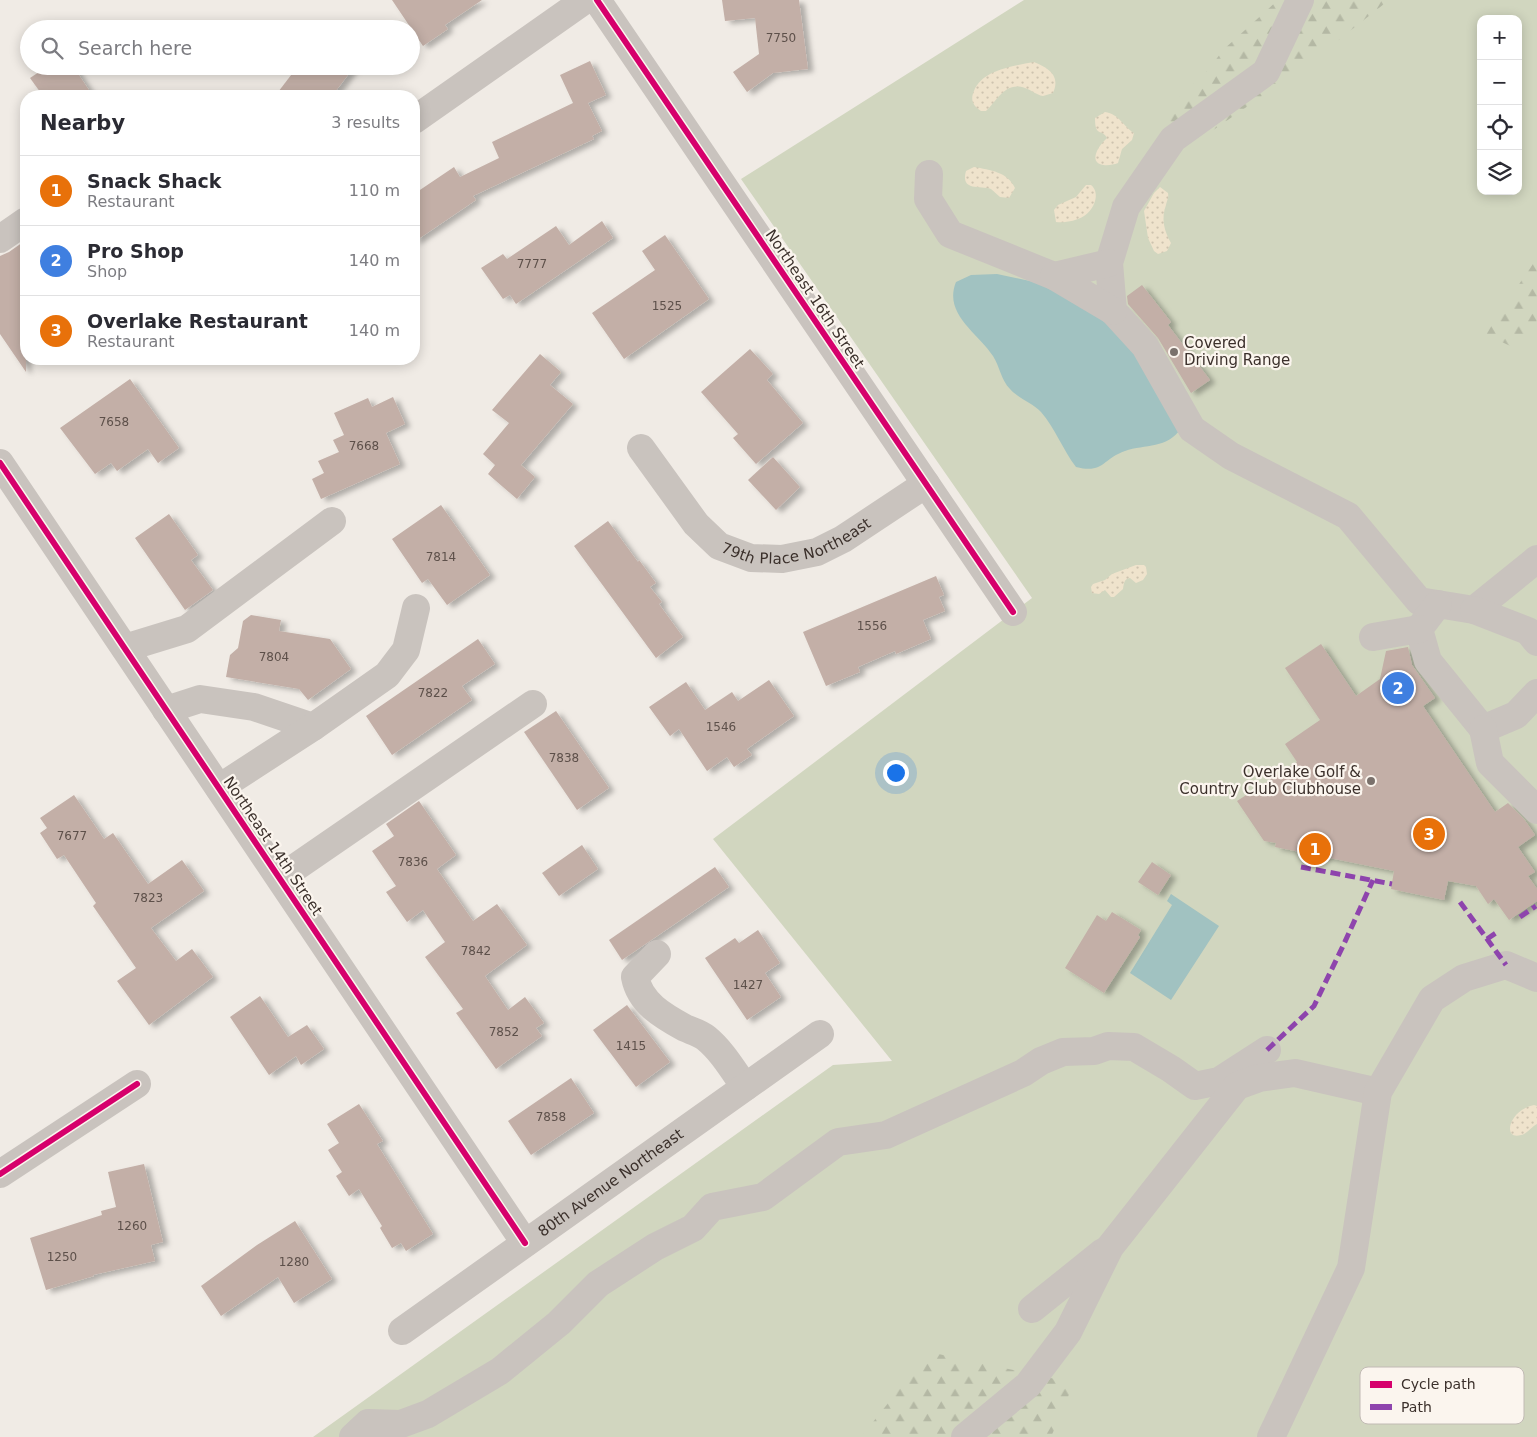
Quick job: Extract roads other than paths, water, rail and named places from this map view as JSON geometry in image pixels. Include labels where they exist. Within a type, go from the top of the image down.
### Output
[{"type":"street","points":[[420,116],[585,0]]},
{"type":"street","name":"Northeast 16th Street","points":[[597,0],[1013,612]]},
{"type":"street","points":[[1113,310],[1109,263],[1126,208],[1173,139],[1266,72],[1300,0]]},
{"type":"street","points":[[929,174],[928,200],[950,234],[1054,276],[1113,310],[1145,346],[1192,429],[1231,456],[1348,516],[1419,601],[1474,610],[1528,631],[1537,642]]},
{"type":"street","points":[[0,239],[20,225]]},
{"type":"street","points":[[1054,276],[1109,263]]},
{"type":"street","name":"79th Place Northeast","points":[[641,448],[696,524],[719,546],[751,558],[782,559],[816,552],[843,539],[926,484]]},
{"type":"street","name":"Northeast 14th Street","points":[[0,464],[526,1243]]},
{"type":"street","points":[[125,648],[187,629],[332,521]]},
{"type":"street","points":[[1474,610],[1537,559]]},
{"type":"street","points":[[1373,637],[1419,629],[1438,604]]},
{"type":"street","points":[[219,788],[313,727],[387,675],[406,650],[416,608]]},
{"type":"street","points":[[1419,629],[1428,662],[1483,729],[1490,763],[1537,810]]},
{"type":"street","points":[[1483,729],[1516,715],[1537,693]]},
{"type":"street","points":[[166,710],[200,700],[254,707],[313,727]]},
{"type":"street","points":[[280,878],[533,704]]},
{"type":"street","points":[[657,954],[635,977],[637,986],[646,1001],[659,1012],[705,1037],[723,1056],[745,1087]]},
{"type":"street","points":[[1271,1437],[1351,1268],[1378,1092],[1432,999],[1464,978],[1506,965],[1537,978]]},
{"type":"street","name":"80th Avenue Northeast","points":[[402,1331],[820,1034]]},
{"type":"street","points":[[353,1437],[368,1424],[401,1424],[428,1414],[500,1371],[559,1323],[598,1284],[655,1247],[693,1228],[712,1207],[763,1197],[838,1142],[886,1135],[1023,1072],[1041,1060],[1063,1052],[1094,1051],[1108,1046],[1134,1047],[1195,1086],[1219,1080],[1267,1050],[1259,1078]]},
{"type":"street","points":[[965,1437],[1028,1385],[1068,1332],[1110,1247],[1238,1086],[1259,1078],[1294,1073],[1378,1092]]},
{"type":"street","points":[[0,1174],[137,1084]]},
{"type":"street","points":[[1032,1309],[1110,1247]]},
{"type":"water","points":[[997,274],[1030,281],[1065,292],[1126,338],[1181,428],[1176,435],[1163,443],[1117,454],[1102,465],[1092,469],[1076,467],[1046,418],[1038,409],[1018,396],[1007,385],[993,356],[964,322],[954,304],[953,293],[956,282],[971,275]]},
{"type":"water","points":[[1171,894],[1219,926],[1171,1000],[1130,973],[1172,905],[1167,901]]},
{"type":"place","name":"Covered Driving Range","points":[[1174,352]]},
{"type":"place","name":"Pro Shop","points":[[1398,688]]},
{"type":"place","name":"Overlake Golf & Country Club Clubhouse","points":[[1371,781]]},
{"type":"place","name":"Overlake Restaurant","points":[[1429,834]]},
{"type":"place","name":"Snack Shack","points":[[1315,849]]}]
